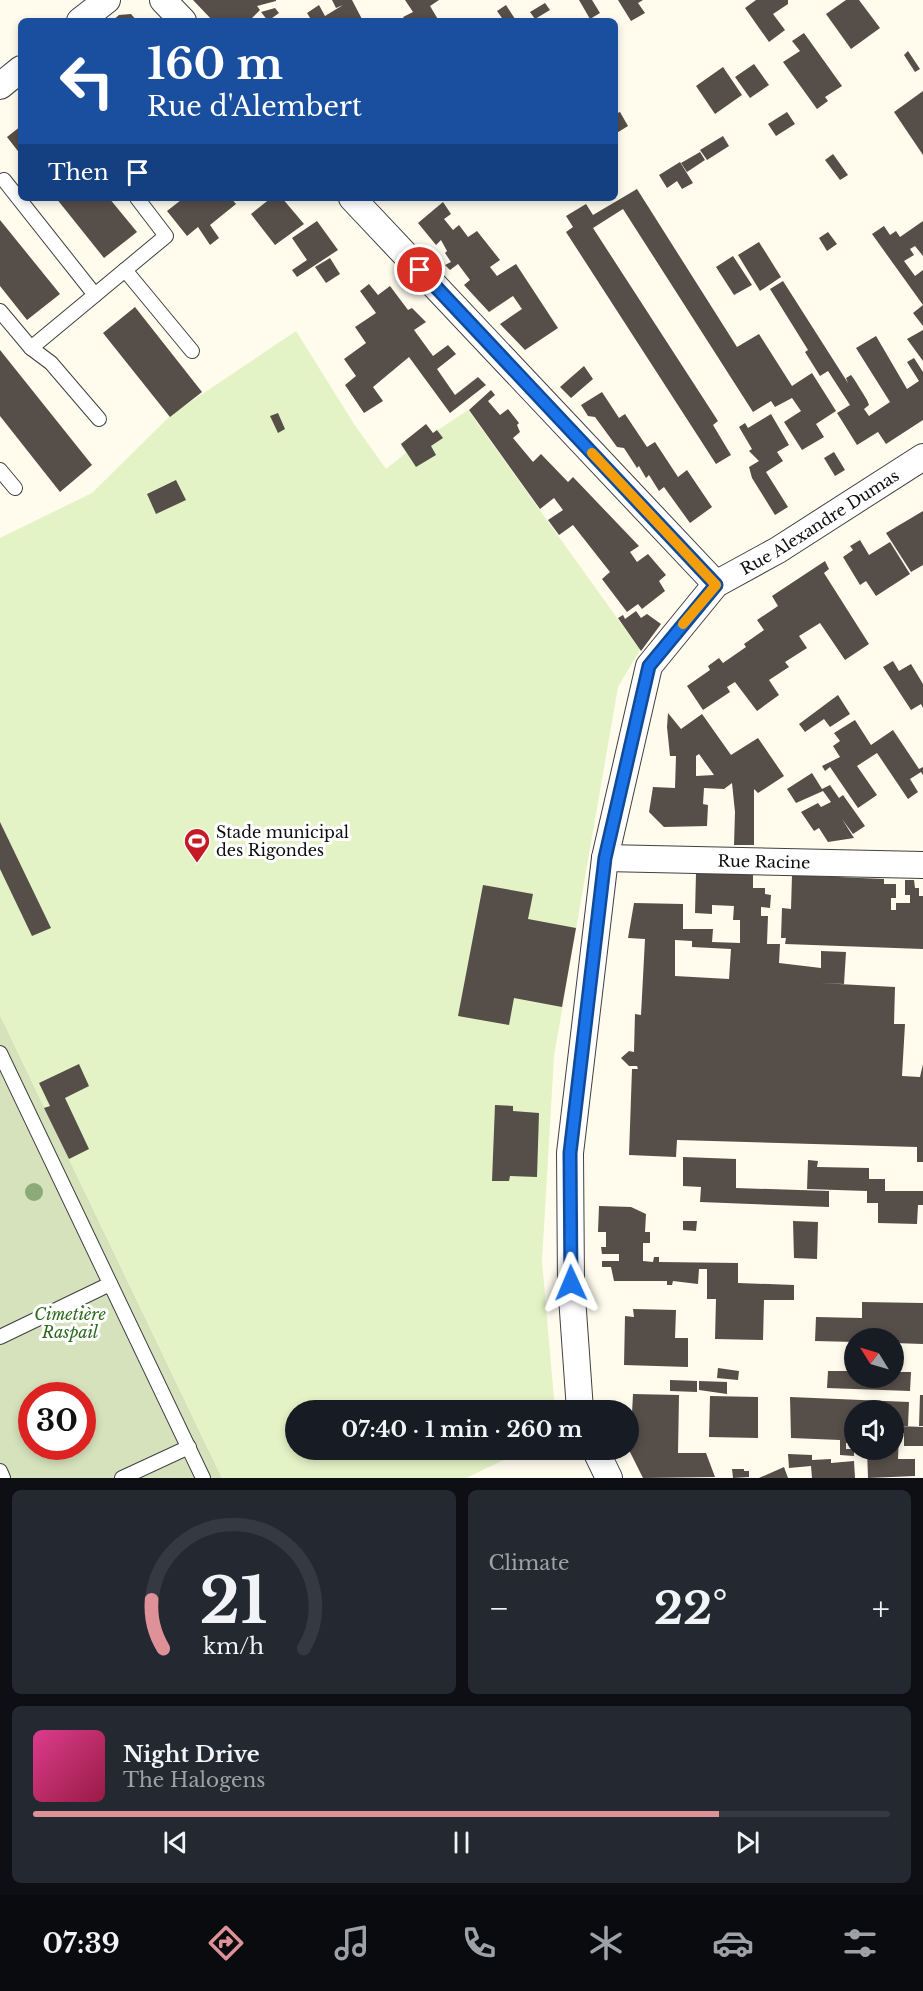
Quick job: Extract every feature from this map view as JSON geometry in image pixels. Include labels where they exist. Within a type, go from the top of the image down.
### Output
[{"type":"street","points":[[84,18],[107,0]]},
{"type":"street","points":[[163,0],[180,18]]},
{"type":"street","points":[[0,86],[18,71]]},
{"type":"street","points":[[355,201],[716,585],[649,666],[605,858],[570,1153],[571,1283],[579,1400]]},
{"type":"street","name":"Rue Alexandre Dumas","points":[[716,585],[778,550],[923,457]]},
{"type":"street","name":"Rue Racine","points":[[605,858],[923,865]]},
{"type":"street","points":[[600,1460],[609,1478]]},
{"type":"lane","points":[[4,180],[18,198]]},
{"type":"lane","points":[[20,201],[95,296]]},
{"type":"lane","points":[[31,348],[166,236],[139,201]]},
{"type":"lane","points":[[125,270],[192,351]]},
{"type":"lane","points":[[0,311],[31,348],[51,363],[99,419]]},
{"type":"lane","points":[[0,470],[15,488]]},
{"type":"lane","points":[[0,1053],[203,1478]]},
{"type":"lane","points":[[0,1337],[110,1284]]},
{"type":"lane","points":[[122,1478],[189,1448]]},
{"type":"lane","points":[[0,1471],[3,1478]]},
{"type":"green space","points":[[296,331],[354,424],[386,469],[406,453],[400,444],[422,428],[429,436],[468,410],[640,650],[618,687],[554,1056],[542,1261],[554,1400],[285,1400],[285,1460],[504,1460],[466,1478],[222,1478],[0,1015],[0,538],[92,493],[171,415]]},
{"type":"green space","name":"Cimetière Raspail","points":[[0,1015],[222,1478],[0,1478]]},
{"type":"building","points":[[193,0],[276,0],[257,6],[260,10],[252,18],[210,18]]},
{"type":"building","points":[[332,0],[352,0],[361,18],[310,18],[307,13],[319,5],[325,16],[343,5],[336,8]]},
{"type":"building","points":[[405,0],[439,0],[430,6],[437,18],[403,17],[413,12]]},
{"type":"building","points":[[579,0],[592,0],[600,13],[589,18]]},
{"type":"building","points":[[618,0],[643,0],[638,3],[645,13],[631,21]]},
{"type":"building","points":[[756,0],[788,0],[788,4],[773,14],[785,30],[769,42],[745,8]]},
{"type":"building","points":[[846,0],[859,0],[880,28],[851,49],[826,14]]},
{"type":"building","points":[[545,3],[550,10],[537,18],[530,12]]},
{"type":"building","points":[[506,5],[514,18],[502,18],[497,11]]},
{"type":"building","points":[[275,8],[279,13],[272,18],[266,18],[261,12]]},
{"type":"building","points":[[131,14],[134,18],[116,18],[119,15]]},
{"type":"building","points":[[804,33],[842,86],[825,97],[828,101],[817,109],[783,62],[800,51],[792,41]]},
{"type":"building","points":[[908,51],[920,69],[915,72],[904,55]]},
{"type":"building","points":[[754,64],[769,85],[750,98],[735,77]]},
{"type":"building","points":[[723,67],[742,95],[715,114],[696,86]]},
{"type":"building","points":[[923,91],[923,155],[894,112]]},
{"type":"building","points":[[620,112],[628,126],[618,132],[618,113]]},
{"type":"building","points":[[787,112],[795,124],[776,136],[768,124]]},
{"type":"building","points":[[18,128],[18,151],[7,137]]},
{"type":"building","points":[[723,136],[729,146],[707,160],[700,150]]},
{"type":"building","points":[[700,152],[705,160],[687,172],[681,163]]},
{"type":"building","points":[[833,154],[848,175],[840,180],[825,160]]},
{"type":"building","points":[[680,162],[693,183],[682,189],[677,181],[667,188],[659,175]]},
{"type":"building","points":[[637,189],[737,347],[759,334],[792,386],[812,373],[836,411],[816,424],[824,437],[802,450],[784,422],[801,411],[792,398],[775,407],[771,401],[753,412],[623,209],[593,228],[718,421],[713,425],[731,455],[716,464],[566,232],[573,227],[566,216],[586,204],[593,215]]},
{"type":"building","points":[[58,201],[111,201],[137,232],[104,258]]},
{"type":"building","points":[[180,201],[234,201],[236,204],[210,225],[219,238],[210,245],[198,227],[187,236],[167,211]]},
{"type":"building","points":[[267,201],[285,201],[304,224],[275,245],[251,214]]},
{"type":"building","points":[[443,202],[451,214],[444,219],[453,230],[459,225],[468,237],[477,231],[500,260],[490,267],[497,276],[516,264],[558,328],[525,350],[500,324],[522,309],[513,296],[489,312],[464,285],[470,280],[458,264],[450,270],[445,265],[451,262],[441,240],[436,245],[418,223]]},
{"type":"building","points":[[0,220],[60,294],[27,320],[0,286]]},
{"type":"building","points":[[317,221],[338,250],[297,277],[292,270],[307,260],[292,238]]},
{"type":"building","points":[[923,221],[923,256],[915,246],[910,249],[914,255],[904,261],[915,276],[923,270],[923,305],[872,234],[884,226],[890,235],[896,231],[900,237]]},
{"type":"building","points":[[828,232],[837,244],[827,251],[819,238]]},
{"type":"building","points":[[759,242],[781,277],[760,291],[738,255]]},
{"type":"building","points":[[733,256],[752,285],[734,295],[716,267]]},
{"type":"building","points":[[330,258],[340,274],[326,283],[315,267]]},
{"type":"building","points":[[783,281],[848,383],[846,378],[851,375],[854,379],[867,400],[869,405],[864,409],[869,416],[890,402],[856,348],[876,336],[907,389],[919,381],[907,362],[914,358],[923,372],[923,420],[886,444],[878,432],[857,445],[837,413],[850,405],[828,371],[820,376],[805,352],[808,350],[770,289]]},
{"type":"building","points":[[369,284],[378,295],[390,286],[408,310],[412,308],[426,322],[414,330],[433,356],[448,345],[456,354],[437,369],[455,395],[478,377],[486,385],[450,413],[409,357],[373,387],[383,401],[364,413],[345,385],[356,376],[344,359],[366,343],[355,327],[376,313],[360,291]]},
{"type":"building","points":[[923,305],[923,326],[913,313]]},
{"type":"building","points":[[135,307],[202,392],[170,417],[103,333]]},
{"type":"building","points":[[923,330],[923,361],[907,339]]},
{"type":"building","points":[[0,350],[92,465],[60,492],[0,416]]},
{"type":"building","points":[[584,366],[593,379],[571,398],[560,387]]},
{"type":"building","points":[[491,390],[495,395],[488,401],[500,415],[508,409],[519,423],[517,425],[520,432],[513,438],[533,462],[541,454],[568,482],[573,477],[639,546],[630,552],[637,562],[648,554],[666,575],[659,581],[665,591],[642,609],[638,604],[627,612],[602,579],[610,572],[573,525],[559,535],[548,520],[563,510],[554,498],[540,509],[469,410]]},
{"type":"building","points":[[602,392],[619,418],[625,414],[647,447],[655,442],[678,477],[687,470],[712,507],[690,523],[664,487],[659,491],[649,475],[646,478],[624,448],[617,447],[595,417],[588,416],[581,405]]},
{"type":"building","points":[[278,413],[285,429],[278,433],[270,416]]},
{"type":"building","points":[[771,414],[789,445],[777,452],[783,461],[766,472],[788,507],[775,515],[752,478],[749,467],[759,461],[749,451],[752,449],[739,427],[745,423],[748,428]]},
{"type":"building","points":[[426,424],[433,433],[437,430],[443,438],[431,446],[436,455],[416,467],[401,444]]},
{"type":"building","points":[[834,452],[845,470],[835,476],[824,458]]},
{"type":"building","points":[[176,480],[186,500],[156,514],[147,494]]},
{"type":"building","points":[[923,511],[923,565],[911,572],[886,533]]},
{"type":"building","points":[[860,540],[869,555],[890,542],[910,574],[876,596],[866,581],[860,585],[843,557],[853,550],[850,546]]},
{"type":"building","points":[[825,561],[829,569],[824,573],[869,644],[845,660],[820,623],[799,636],[807,648],[785,662],[789,667],[769,680],[779,695],[757,711],[735,682],[727,687],[730,692],[703,710],[687,686],[710,670],[708,666],[719,658],[723,663],[746,647],[744,644],[764,630],[757,620],[778,606],[772,596]]},
{"type":"building","points":[[636,611],[641,618],[647,614],[661,624],[641,651],[618,618],[623,615],[625,619]]},
{"type":"building","points":[[893,661],[899,671],[911,664],[923,684],[923,708],[921,704],[911,710],[883,667]]},
{"type":"building","points":[[838,695],[850,714],[830,727],[824,719],[805,732],[799,724]]},
{"type":"building","points":[[668,713],[681,729],[702,714],[731,755],[758,738],[784,776],[758,793],[754,789],[754,845],[734,845],[735,812],[732,783],[724,789],[704,788],[703,804],[708,805],[707,826],[664,827],[649,812],[653,787],[675,788],[676,756],[670,756]],"holes":[[[699,754],[714,775],[696,776],[696,756]]]},
{"type":"building","points":[[855,720],[871,745],[893,730],[919,769],[923,767],[923,775],[921,772],[910,779],[918,792],[908,799],[877,753],[857,766],[877,795],[858,808],[830,767],[825,771],[822,766],[840,757],[833,746],[840,741],[834,733]]},
{"type":"building","points":[[812,773],[822,789],[830,785],[839,798],[843,795],[865,826],[853,834],[842,819],[854,838],[828,842],[819,828],[814,831],[801,812],[818,803],[821,807],[831,802],[823,791],[796,803],[787,789]]},
{"type":"building","points":[[0,822],[51,928],[32,936],[0,869]]},
{"type":"building","points":[[696,873],[753,874],[753,888],[765,888],[765,894],[771,895],[770,908],[761,907],[761,916],[768,916],[767,944],[780,944],[779,963],[821,968],[821,951],[846,952],[844,984],[820,983],[895,987],[894,1024],[905,1024],[902,1076],[920,1077],[923,1064],[923,1162],[917,1162],[917,1147],[677,1140],[676,1157],[629,1155],[632,1069],[638,1069],[637,1066],[629,1066],[621,1058],[629,1051],[634,1052],[635,1014],[641,1015],[645,939],[628,938],[634,903],[683,904],[683,929],[713,929],[712,942],[740,943],[740,920],[733,920],[734,906],[712,905],[712,914],[695,913]],"holes":[[[675,940],[692,941],[692,947],[731,949],[729,979],[675,976]]]},
{"type":"building","points":[[792,875],[884,879],[884,884],[896,884],[896,898],[891,898],[891,910],[896,910],[896,903],[910,903],[910,895],[905,895],[905,880],[914,880],[915,888],[919,888],[919,896],[923,896],[923,949],[785,944],[786,938],[781,938],[782,908],[791,909]]},
{"type":"building","points":[[483,885],[533,894],[528,919],[576,928],[562,1007],[514,998],[509,1025],[458,1016]]},
{"type":"building","points":[[79,1064],[89,1086],[65,1098],[89,1149],[69,1159],[44,1108],[50,1106],[39,1083]]},
{"type":"building","points":[[495,1105],[513,1106],[513,1111],[539,1113],[537,1177],[510,1176],[509,1181],[492,1181]]},
{"type":"building","points":[[683,1157],[736,1159],[736,1188],[829,1191],[829,1207],[700,1202],[701,1187],[683,1186]]},
{"type":"building","points":[[808,1160],[818,1161],[817,1167],[869,1168],[869,1179],[885,1179],[885,1191],[923,1191],[923,1205],[918,1205],[917,1224],[878,1223],[878,1203],[867,1203],[867,1191],[807,1189]]},
{"type":"building","points":[[599,1206],[631,1207],[646,1214],[645,1232],[650,1232],[650,1243],[643,1243],[643,1261],[653,1262],[654,1257],[659,1257],[659,1262],[738,1263],[738,1283],[794,1285],[794,1300],[764,1300],[763,1340],[715,1339],[716,1299],[707,1299],[707,1269],[699,1269],[698,1284],[673,1281],[672,1285],[667,1285],[667,1281],[614,1281],[611,1267],[602,1267],[602,1261],[619,1261],[619,1254],[602,1254],[601,1247],[606,1247],[606,1232],[598,1232]]},
{"type":"building","points":[[683,1221],[697,1221],[696,1231],[683,1230]]},
{"type":"building","points":[[793,1221],[818,1222],[817,1259],[794,1258]]},
{"type":"building","points":[[862,1302],[923,1303],[923,1344],[904,1343],[904,1328],[844,1328],[844,1342],[815,1341],[816,1317],[862,1318]]},
{"type":"building","points":[[633,1309],[676,1310],[675,1338],[688,1338],[688,1367],[624,1365],[625,1316],[634,1317]]},
{"type":"building","points":[[718,1368],[739,1371],[738,1380],[717,1378]]},
{"type":"building","points":[[828,1371],[844,1371],[844,1388],[904,1388],[904,1372],[911,1372],[910,1391],[827,1388]]},
{"type":"building","points":[[670,1380],[697,1381],[697,1392],[670,1391]]},
{"type":"building","points":[[699,1381],[727,1382],[727,1394],[699,1390]]},
{"type":"building","points":[[633,1394],[679,1395],[678,1453],[706,1453],[715,1477],[643,1478],[634,1460],[639,1460],[639,1400],[633,1400]]},
{"type":"building","points":[[920,1395],[923,1395],[923,1426],[919,1426]]},
{"type":"building","points":[[710,1396],[758,1397],[758,1438],[709,1437]]},
{"type":"building","points":[[790,1397],[861,1400],[844,1400],[844,1455],[840,1455],[840,1440],[791,1438]]},
{"type":"building","points":[[904,1402],[909,1402],[908,1426],[904,1426]]},
{"type":"building","points":[[904,1426],[923,1427],[923,1446],[904,1446]]},
{"type":"building","points":[[788,1454],[812,1455],[812,1460],[831,1459],[831,1463],[854,1461],[855,1478],[812,1478],[811,1466],[789,1468]]},
{"type":"building","points":[[915,1459],[915,1476],[868,1478],[867,1460]]},
{"type":"building","points":[[784,1467],[788,1478],[759,1478]]},
{"type":"building","points":[[732,1469],[749,1471],[749,1477],[733,1478]]},
{"type":"slow traffic","points":[[592,453],[716,585],[683,624]]},
{"type":"place","name":"Stade municipal des Rigondes","points":[[197,864]]},
{"type":"route","points":[[420,270],[716,585],[649,666],[605,858],[584,1012],[570,1153],[571,1283]]}]
